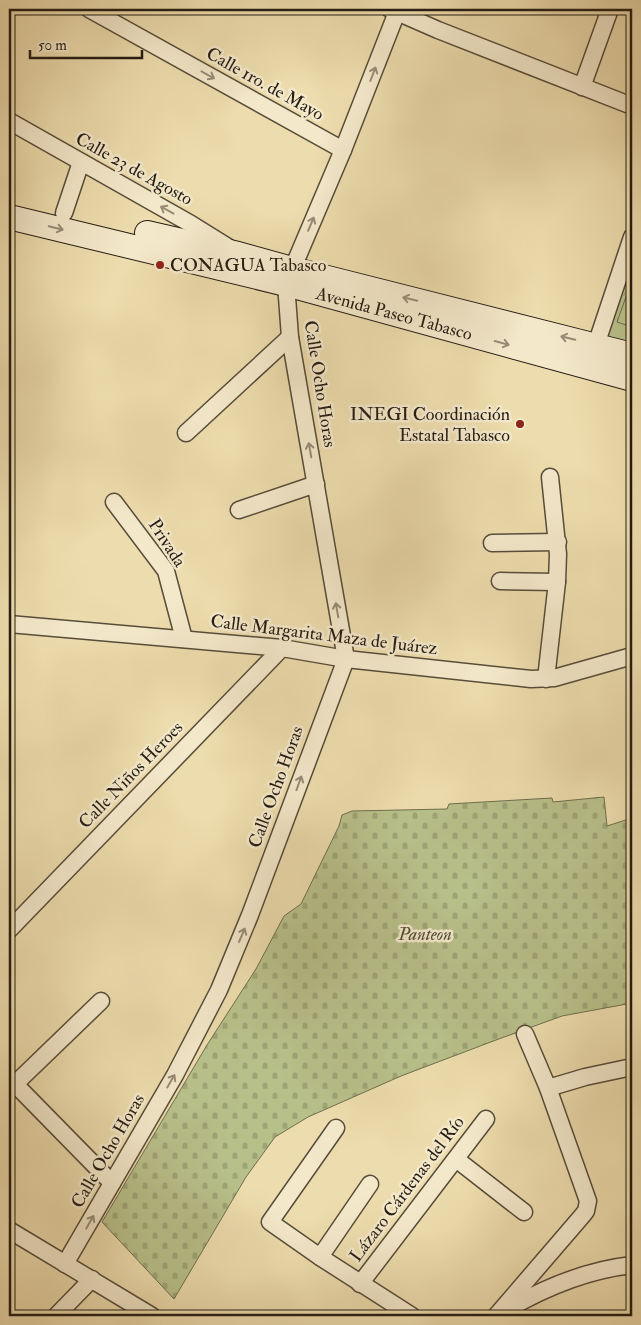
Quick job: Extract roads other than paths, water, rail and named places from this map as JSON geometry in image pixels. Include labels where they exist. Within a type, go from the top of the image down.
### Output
[{"type":"main road","name":"Avenida Paseo Tabasco","points":[[9,200],[238,254],[289,277],[632,379]]},
{"type":"main road","name":"Avenida Paseo Tabasco","points":[[9,217],[596,345],[632,355]]},
{"type":"main road","points":[[166,238],[192,224]]},
{"type":"street","name":"Calle 1ro. de Mayo","points":[[89,9],[343,150]]},
{"type":"street","points":[[582,87],[610,9]]},
{"type":"street","name":"Calle Ocho Horas","points":[[65,1264],[175,1075],[219,990],[250,915],[346,658],[290,337],[289,277],[343,150],[393,10]]},
{"type":"street","points":[[393,10],[632,106]]},
{"type":"street","name":"Calle 23 de Agosto","points":[[9,122],[192,224],[238,254]]},
{"type":"street","points":[[64,213],[81,162]]},
{"type":"street","points":[[596,345],[632,237]]},
{"type":"street","points":[[186,433],[290,337]]},
{"type":"street","points":[[546,679],[557,582],[558,542],[550,477]]},
{"type":"street","points":[[239,510],[316,484]]},
{"type":"street","name":"Privada","points":[[114,502],[166,571],[184,639]]},
{"type":"street","points":[[492,543],[558,542]]},
{"type":"street","points":[[500,581],[557,582]]},
{"type":"street","name":"Calle Margarita Maza de Juárez","points":[[9,624],[282,648],[346,658],[519,678],[546,679],[632,656]]},
{"type":"street","name":"Calle Niños Heroes","points":[[9,930],[282,648]]},
{"type":"street","points":[[101,1001],[12,1081],[112,1183]]},
{"type":"street","points":[[497,1316],[582,1216],[588,1206],[588,1201],[548,1088],[525,1034]]},
{"type":"street","points":[[548,1088],[585,1077],[632,1067]]},
{"type":"street","name":"Lázaro Cárdenas del Río","points":[[360,1284],[486,1119]]},
{"type":"street","points":[[336,1128],[270,1222],[360,1284],[412,1316]]},
{"type":"street","points":[[456,1159],[524,1212]]},
{"type":"street","points":[[320,1257],[370,1184]]},
{"type":"street","points":[[9,1230],[152,1316]]},
{"type":"street","points":[[497,1316],[529,1297],[554,1286],[596,1272],[632,1265]]},
{"type":"street","points":[[56,1316],[92,1279]]},
{"type":"place","name":"CONAGUA Tabasco","points":[[160,265]]},
{"type":"place","name":"INEGI Coordinación Estatal Tabasco","points":[[520,424]]},
{"type":"park label","name":"Panteon","points":[[425,934]]}]
